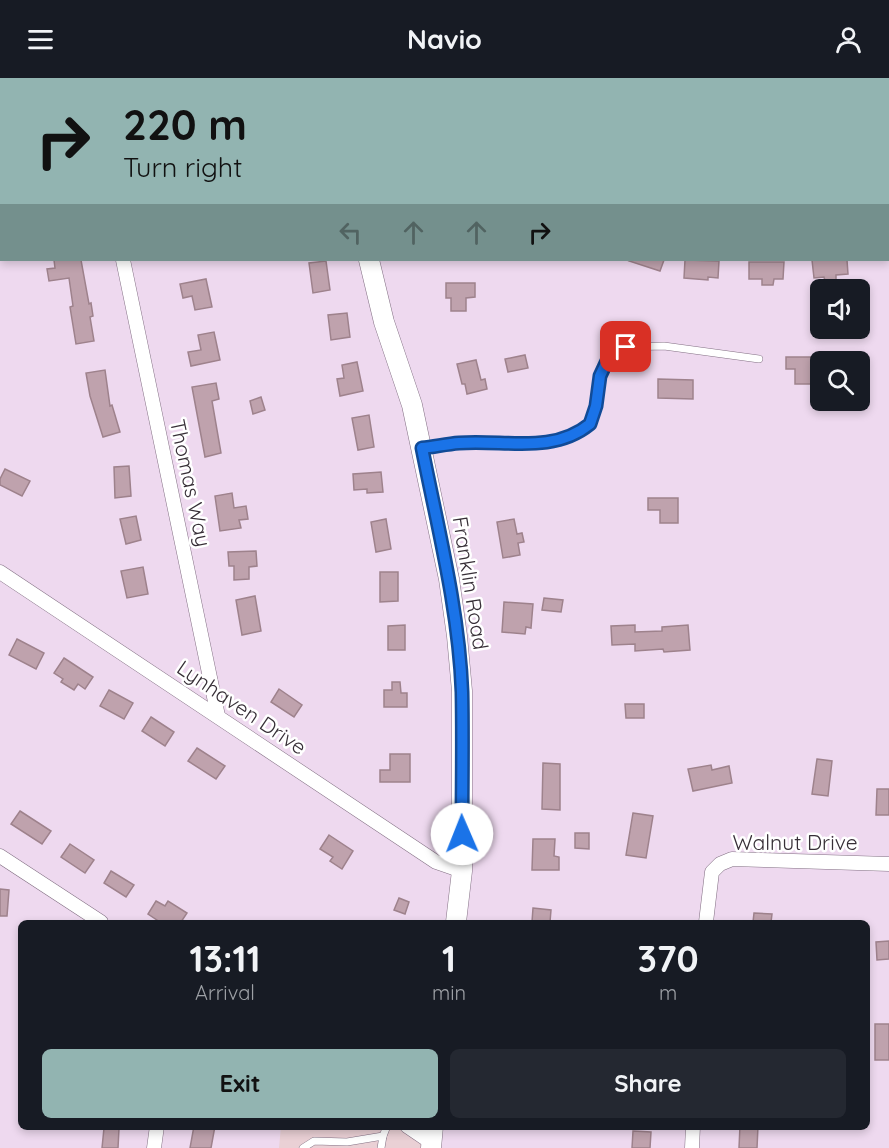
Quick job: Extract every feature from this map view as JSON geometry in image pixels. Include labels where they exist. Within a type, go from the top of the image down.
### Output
[{"type":"main road","name":"Franklin Road","points":[[369,261],[384,322],[412,405],[449,579],[462,691],[462,871],[456,920]]},
{"type":"street","name":"Thomas Way","points":[[123,261],[218,716]]},
{"type":"street","name":"Lynhaven Drive","points":[[0,572],[436,862],[462,871]]},
{"type":"street","points":[[0,856],[98,920]]},
{"type":"street","name":"Walnut Drive","points":[[706,918],[712,872],[720,864],[732,859],[889,864]]},
{"type":"street","points":[[154,1148],[156,1130]]},
{"type":"street","points":[[415,1130],[432,1139]]},
{"type":"street","points":[[692,1148],[693,1130]]},
{"type":"lane","points":[[422,448],[459,443],[535,444],[562,440],[590,424],[596,406],[600,376],[607,361],[626,347],[664,346],[759,359]]},
{"type":"lane","points":[[381,1148],[385,1130]]},
{"type":"lane","points":[[303,1148],[314,1141],[346,1145],[383,1136]]},
{"type":"shaded area","points":[[281,1130],[413,1130],[434,1148],[279,1148]]},
{"type":"building","points":[[54,261],[81,261],[89,304],[91,303],[93,316],[90,317],[94,341],[76,344],[70,307],[73,306],[69,278],[49,281],[47,269],[55,268]]},
{"type":"building","points":[[326,261],[330,290],[313,293],[309,263]]},
{"type":"building","points":[[629,261],[664,261],[660,271]]},
{"type":"building","points":[[685,261],[719,261],[718,278],[708,277],[708,280],[684,278]]},
{"type":"building","points":[[812,261],[847,261],[848,274],[836,275],[836,279],[824,279],[824,277],[814,278]]},
{"type":"building","points":[[749,262],[784,262],[783,279],[774,279],[773,285],[762,285],[762,279],[749,279]]},
{"type":"building","points":[[206,279],[212,307],[195,310],[192,296],[183,298],[180,284]]},
{"type":"building","points":[[446,283],[475,283],[475,297],[466,298],[466,311],[451,311],[451,298],[446,298]]},
{"type":"building","points":[[347,313],[350,337],[331,340],[328,315]]},
{"type":"building","points":[[214,332],[220,360],[191,366],[188,352],[201,350],[198,335]]},
{"type":"building","points":[[525,355],[528,368],[508,372],[505,359]]},
{"type":"building","points":[[786,357],[810,357],[810,384],[795,384],[795,369],[786,369]]},
{"type":"building","points":[[476,360],[481,380],[485,379],[487,389],[467,394],[457,364]]},
{"type":"building","points":[[357,362],[363,391],[340,396],[337,379],[344,378],[342,365]]},
{"type":"building","points":[[105,370],[110,406],[112,405],[120,432],[103,437],[90,396],[86,373]]},
{"type":"building","points":[[658,379],[693,380],[693,399],[658,398]]},
{"type":"building","points":[[216,383],[219,399],[212,401],[221,453],[205,457],[192,387]]},
{"type":"building","points":[[261,397],[265,410],[253,414],[250,401]]},
{"type":"building","points":[[369,415],[374,447],[358,450],[352,418]]},
{"type":"building","points":[[129,466],[131,496],[115,498],[114,467]]},
{"type":"building","points":[[5,469],[30,481],[22,496],[0,485]]},
{"type":"building","points":[[381,472],[383,492],[367,493],[367,489],[354,490],[353,474]]},
{"type":"building","points":[[232,493],[234,508],[246,506],[248,519],[239,520],[241,528],[220,531],[215,496]]},
{"type":"building","points":[[648,498],[678,498],[678,523],[660,523],[660,510],[648,510]]},
{"type":"building","points":[[136,516],[141,540],[126,544],[120,519]]},
{"type":"building","points":[[386,519],[391,549],[376,552],[371,522]]},
{"type":"building","points":[[514,519],[517,534],[522,533],[524,542],[518,543],[520,555],[503,558],[497,522]]},
{"type":"building","points":[[256,551],[257,566],[249,567],[249,579],[234,580],[234,566],[229,566],[228,552]]},
{"type":"building","points":[[143,567],[148,594],[127,598],[121,571]]},
{"type":"building","points":[[380,572],[398,572],[398,601],[380,602]]},
{"type":"building","points":[[255,596],[261,631],[242,635],[236,600]]},
{"type":"building","points":[[544,598],[563,600],[561,612],[542,610]]},
{"type":"building","points":[[504,602],[533,604],[531,628],[526,627],[525,634],[502,632]]},
{"type":"building","points":[[405,625],[405,650],[388,650],[388,626]]},
{"type":"building","points":[[635,625],[635,632],[662,631],[662,627],[688,625],[690,650],[635,651],[635,644],[612,645],[611,626]]},
{"type":"building","points":[[17,639],[44,653],[36,669],[9,655]]},
{"type":"building","points":[[64,658],[93,677],[85,689],[78,684],[74,690],[61,682],[63,679],[54,673]]},
{"type":"building","points":[[392,682],[400,682],[401,693],[407,693],[407,707],[384,707],[384,690],[392,690]]},
{"type":"building","points":[[279,689],[302,705],[294,717],[271,702]]},
{"type":"building","points":[[109,690],[133,703],[124,719],[100,706]]},
{"type":"building","points":[[625,704],[644,704],[644,718],[626,718]]},
{"type":"building","points":[[151,717],[174,732],[165,746],[142,731]]},
{"type":"building","points":[[197,748],[225,766],[216,779],[188,761]]},
{"type":"building","points":[[390,754],[410,754],[410,782],[380,782],[380,770],[390,770]]},
{"type":"building","points":[[817,759],[832,761],[828,796],[812,794]]},
{"type":"building","points":[[543,763],[560,764],[560,810],[542,809]]},
{"type":"building","points":[[711,765],[712,770],[729,766],[732,783],[693,791],[688,769]]},
{"type":"building","points":[[877,789],[889,789],[889,815],[876,815]]},
{"type":"building","points":[[20,811],[51,831],[42,844],[11,824]]},
{"type":"building","points":[[633,813],[653,816],[646,858],[626,855]]},
{"type":"building","points":[[575,833],[589,833],[589,849],[575,848]]},
{"type":"building","points":[[329,835],[353,851],[342,869],[330,861],[333,857],[320,849]]},
{"type":"building","points":[[533,839],[555,839],[554,856],[559,857],[559,870],[532,870]]},
{"type":"building","points":[[70,844],[94,860],[85,873],[61,857]]},
{"type":"building","points":[[111,871],[134,885],[126,897],[104,883]]},
{"type":"building","points":[[0,889],[9,890],[7,916],[0,916]]},
{"type":"building","points":[[399,898],[409,902],[405,914],[394,910]]},
{"type":"building","points":[[156,901],[165,906],[168,901],[187,913],[182,920],[157,920],[148,914]]},
{"type":"building","points":[[533,908],[551,910],[550,920],[532,920]]},
{"type":"building","points":[[754,913],[772,914],[771,920],[753,920]]},
{"type":"building","points":[[889,941],[889,959],[877,960],[876,942]]},
{"type":"building","points":[[875,1024],[889,1024],[889,1060],[875,1060]]},
{"type":"building","points":[[104,1130],[119,1130],[118,1148],[102,1148]]},
{"type":"building","points":[[193,1130],[214,1130],[211,1148],[190,1148]]},
{"type":"building","points":[[740,1130],[758,1130],[757,1148],[739,1148]]},
{"type":"building","points":[[633,1131],[651,1132],[650,1148],[632,1148]]},
{"type":"route","points":[[462,834],[462,691],[457,636],[449,579],[422,448],[459,443],[535,444],[562,440],[590,424],[596,406],[600,376],[607,361],[626,347]]}]
